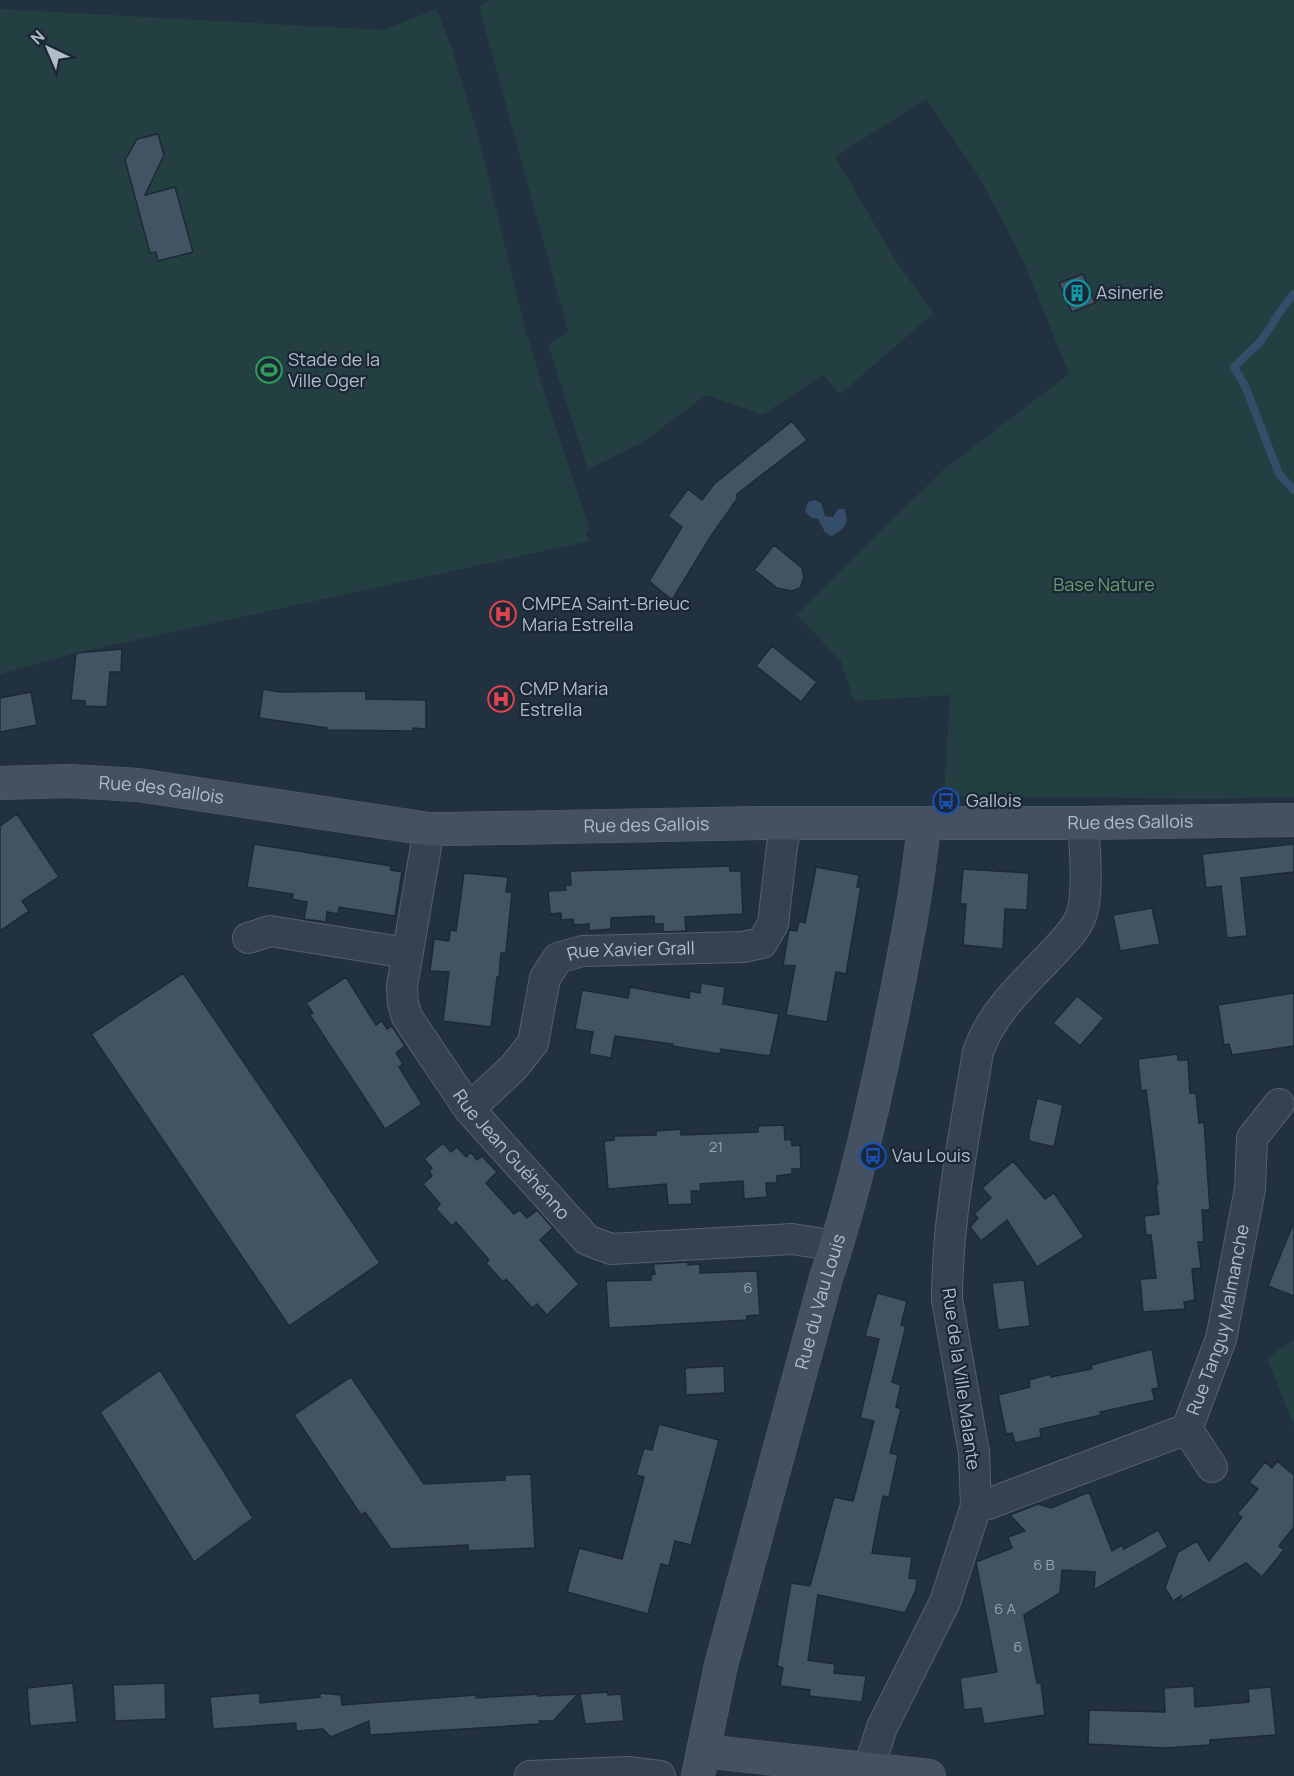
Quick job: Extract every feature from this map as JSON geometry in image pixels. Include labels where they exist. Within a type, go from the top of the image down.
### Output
[{"type":"main road","name":"Rue des Gallois","points":[[0,783],[69,781],[138,784],[429,829],[787,823],[1294,820]]},
{"type":"main road","name":"Rue du Vau Louis","points":[[700,1764],[722,1665],[826,1278],[837,1246],[877,1088],[904,954],[924,823]]},
{"type":"main road","points":[[700,1764],[868,1771],[929,1776]]},
{"type":"street","name":"Rue Xavier Grall","points":[[469,1109],[513,1068],[533,1043],[546,978],[558,958],[582,951],[743,946],[762,943],[773,924],[787,823]]},
{"type":"street","name":"Rue de la Ville Malante","points":[[868,1771],[882,1727],[945,1602],[976,1506],[974,1453],[947,1299],[947,1278],[952,1218],[978,1052],[996,1014],[1069,936],[1081,917],[1084,899],[1083,823]]},
{"type":"street","name":"Rue Jean Guéhénno","points":[[429,829],[402,986],[407,1017],[469,1109],[587,1240],[611,1249],[792,1239],[837,1246]]},
{"type":"street","points":[[248,938],[270,931],[407,953]]},
{"type":"street","name":"Rue Tanguy Malmanche","points":[[976,1506],[988,1504],[1187,1429],[1221,1339],[1250,1188],[1251,1138],[1279,1104]]},
{"type":"street","points":[[1187,1429],[1212,1467]]},
{"type":"street","points":[[530,1776],[627,1772],[660,1776]]},
{"type":"green space","name":"Base Nature","points":[[491,0],[1294,0],[1294,797],[1207,799],[944,796],[950,695],[854,701],[841,661],[797,615],[943,470],[1069,374],[1023,260],[978,175],[926,99],[835,157],[899,266],[934,313],[840,394],[823,375],[762,415],[706,395],[643,442],[588,469],[548,345],[568,331],[479,6]]},
{"type":"green space","name":"Stade de la Ville Oger","points":[[0,9],[384,30],[436,9],[451,46],[476,129],[526,331],[589,528],[586,535],[590,541],[76,653],[0,674]]},
{"type":"green space","points":[[1294,1340],[1294,1426],[1267,1358]]},
{"type":"water","points":[[815,500],[821,503],[825,516],[833,517],[838,509],[844,509],[847,518],[845,526],[839,532],[831,536],[825,532],[818,519],[812,518],[805,512],[808,502]]},
{"type":"building","points":[[158,134],[164,155],[145,195],[175,187],[193,252],[158,261],[156,252],[150,253],[125,160],[137,139]]},
{"type":"building","name":"Asinerie","points":[[1083,274],[1095,303],[1072,312],[1059,283]]},
{"type":"building","points":[[792,421],[807,440],[737,494],[737,499],[711,536],[672,600],[649,581],[682,527],[668,516],[688,489],[702,500],[714,484]]},
{"type":"building","points":[[774,545],[802,568],[804,577],[800,588],[792,591],[777,588],[754,570]]},
{"type":"building","points":[[772,646],[817,682],[801,702],[756,666]]},
{"type":"building","points":[[122,649],[121,672],[110,672],[107,707],[85,706],[85,701],[71,700],[76,653]]},
{"type":"building","points":[[263,689],[279,692],[366,691],[366,699],[426,700],[426,729],[413,728],[413,731],[327,730],[327,728],[259,718]]},
{"type":"building","points":[[31,692],[37,725],[0,732],[0,698]]},
{"type":"building","points":[[17,814],[59,877],[22,901],[29,911],[0,931],[0,826]]},
{"type":"building","points":[[254,844],[391,866],[391,870],[402,872],[395,916],[339,907],[338,914],[327,912],[326,922],[304,919],[307,902],[292,899],[293,894],[247,887]]},
{"type":"building","points":[[1294,844],[1294,872],[1241,878],[1247,936],[1227,938],[1221,886],[1206,888],[1202,854]]},
{"type":"building","points":[[730,866],[730,871],[741,871],[743,914],[685,917],[686,931],[663,932],[663,924],[654,924],[654,916],[611,918],[611,929],[589,931],[589,924],[574,925],[573,919],[561,920],[561,913],[550,914],[548,891],[566,890],[565,885],[571,885],[570,871]]},
{"type":"building","points":[[816,867],[859,875],[857,887],[861,887],[846,974],[836,972],[827,1022],[786,1015],[795,966],[783,965],[789,930],[797,931],[799,921],[805,923]]},
{"type":"building","points":[[963,869],[1029,873],[1027,910],[1005,909],[1003,949],[963,945],[966,904],[960,904]]},
{"type":"building","points":[[464,873],[508,877],[506,892],[512,892],[506,953],[501,953],[491,1027],[443,1021],[449,972],[430,971],[434,939],[449,941],[450,930],[456,931]]},
{"type":"building","points":[[1152,908],[1160,944],[1120,951],[1113,915]]},
{"type":"building","points":[[183,973],[380,1263],[289,1326],[91,1034]]},
{"type":"building","points":[[346,977],[376,1025],[382,1021],[387,1029],[392,1026],[405,1046],[396,1053],[403,1064],[399,1067],[422,1104],[385,1129],[310,1015],[313,1013],[306,1003]]},
{"type":"building","points":[[701,983],[725,987],[723,1004],[779,1014],[770,1056],[721,1049],[720,1054],[672,1046],[673,1044],[615,1036],[611,1058],[589,1054],[593,1032],[575,1029],[582,990],[628,998],[630,987],[689,998],[690,991],[700,993]]},
{"type":"building","points":[[1294,993],[1294,1046],[1232,1055],[1229,1044],[1224,1045],[1218,1005]]},
{"type":"building","points":[[1077,996],[1104,1018],[1080,1046],[1053,1023]]},
{"type":"building","points":[[1178,1054],[1178,1060],[1188,1060],[1190,1093],[1196,1093],[1199,1123],[1204,1122],[1210,1210],[1202,1210],[1204,1242],[1198,1242],[1201,1268],[1192,1269],[1195,1300],[1184,1302],[1185,1309],[1143,1312],[1140,1279],[1156,1278],[1151,1235],[1146,1235],[1144,1216],[1159,1214],[1156,1184],[1158,1184],[1146,1090],[1141,1091],[1138,1059]]},
{"type":"building","points":[[1037,1098],[1063,1105],[1054,1147],[1029,1141]]},
{"type":"building","points":[[784,1125],[785,1140],[791,1139],[792,1146],[800,1145],[801,1169],[792,1169],[792,1174],[777,1176],[777,1183],[766,1183],[767,1197],[744,1199],[743,1181],[700,1184],[701,1191],[691,1191],[692,1204],[668,1205],[666,1184],[608,1189],[604,1141],[614,1140],[614,1136],[656,1135],[656,1131],[681,1129],[681,1135],[758,1132],[758,1126]]},
{"type":"building","points":[[443,1143],[451,1152],[457,1147],[466,1157],[471,1152],[477,1160],[482,1156],[497,1172],[486,1183],[514,1214],[520,1210],[527,1218],[537,1210],[553,1228],[540,1240],[579,1284],[547,1315],[537,1304],[532,1308],[506,1279],[503,1282],[486,1263],[489,1260],[456,1222],[452,1226],[436,1209],[440,1204],[423,1184],[432,1176],[429,1171],[432,1168],[424,1159]]},
{"type":"building","points":[[1013,1161],[1045,1199],[1054,1193],[1084,1237],[1037,1267],[1007,1220],[981,1241],[970,1227],[978,1218],[974,1214],[991,1198],[982,1188]]},
{"type":"building","points":[[1294,1224],[1294,1296],[1268,1286]]},
{"type":"building","points":[[688,1262],[688,1265],[700,1264],[700,1273],[757,1271],[760,1315],[747,1316],[747,1320],[609,1328],[606,1281],[651,1280],[651,1275],[655,1274],[653,1264]]},
{"type":"building","points":[[1024,1280],[1030,1326],[998,1330],[992,1283]]},
{"type":"building","points":[[877,1293],[907,1301],[901,1325],[906,1326],[892,1382],[901,1385],[896,1407],[901,1409],[890,1453],[898,1455],[889,1497],[883,1496],[872,1553],[912,1557],[909,1578],[917,1579],[916,1590],[905,1613],[818,1595],[808,1660],[835,1664],[834,1673],[866,1676],[862,1702],[809,1696],[810,1690],[780,1686],[783,1668],[777,1666],[791,1583],[810,1586],[834,1497],[853,1501],[874,1421],[860,1418],[879,1339],[865,1336]]},
{"type":"building","points":[[1152,1349],[1159,1388],[1152,1389],[1155,1400],[1100,1412],[1101,1415],[1040,1429],[1041,1437],[1015,1443],[1012,1433],[1006,1434],[998,1395],[1030,1387],[1029,1380],[1050,1374],[1051,1377],[1092,1369],[1091,1365]]},
{"type":"building","points":[[724,1366],[725,1393],[686,1395],[685,1368]]},
{"type":"building","points":[[160,1370],[253,1518],[194,1562],[100,1412]]},
{"type":"building","points":[[351,1377],[424,1484],[505,1480],[505,1475],[531,1474],[535,1548],[468,1551],[468,1545],[391,1549],[365,1512],[361,1515],[294,1415]]},
{"type":"building","points":[[659,1424],[719,1440],[691,1545],[675,1541],[669,1566],[661,1564],[648,1614],[567,1592],[579,1548],[622,1559],[644,1477],[636,1475],[644,1448],[652,1450]]},
{"type":"building","points":[[1277,1461],[1294,1475],[1294,1527],[1279,1546],[1284,1550],[1262,1577],[1246,1563],[1178,1602],[1182,1595],[1173,1601],[1165,1588],[1178,1552],[1197,1541],[1209,1561],[1242,1517],[1237,1514],[1258,1489],[1249,1482],[1265,1462],[1272,1468]]},
{"type":"building","points":[[1089,1492],[1112,1551],[1122,1545],[1124,1549],[1158,1530],[1168,1547],[1094,1590],[1095,1572],[1062,1570],[1060,1593],[1024,1615],[1037,1683],[1041,1683],[1045,1715],[984,1724],[981,1708],[964,1710],[960,1678],[997,1672],[976,1562],[1012,1548],[1008,1537],[1025,1531],[1010,1515],[1038,1504],[1051,1508]]},
{"type":"building","points":[[73,1683],[77,1722],[30,1726],[27,1688]]},
{"type":"building","points":[[165,1683],[166,1719],[115,1721],[113,1685]]},
{"type":"building","points":[[1194,1686],[1195,1707],[1249,1702],[1248,1689],[1271,1687],[1276,1735],[1210,1740],[1210,1745],[1165,1748],[1088,1744],[1089,1710],[1165,1712],[1164,1688]]},
{"type":"building","points":[[607,1692],[608,1695],[621,1694],[624,1721],[585,1724],[580,1694]]},
{"type":"building","points":[[260,1693],[260,1703],[320,1697],[320,1693],[341,1695],[342,1705],[476,1695],[476,1698],[578,1694],[553,1721],[539,1721],[540,1724],[370,1735],[369,1721],[331,1737],[323,1729],[296,1731],[296,1723],[213,1729],[210,1697]]},
{"type":"waterway","points":[[1294,294],[1261,341],[1234,367],[1246,388],[1279,474],[1294,490]]},
{"type":"place","name":"Asinerie","points":[[1077,293]]},
{"type":"place","name":"Stade de la Ville Oger","points":[[269,370]]},
{"type":"place","name":"CMPEA Saint-Brieuc Maria Estrella","points":[[503,614]]},
{"type":"place","name":"CMP Maria Estrella","points":[[501,699]]},
{"type":"place","name":"Gallois","points":[[946,801]]},
{"type":"place","name":"Vau Louis","points":[[873,1156]]}]
